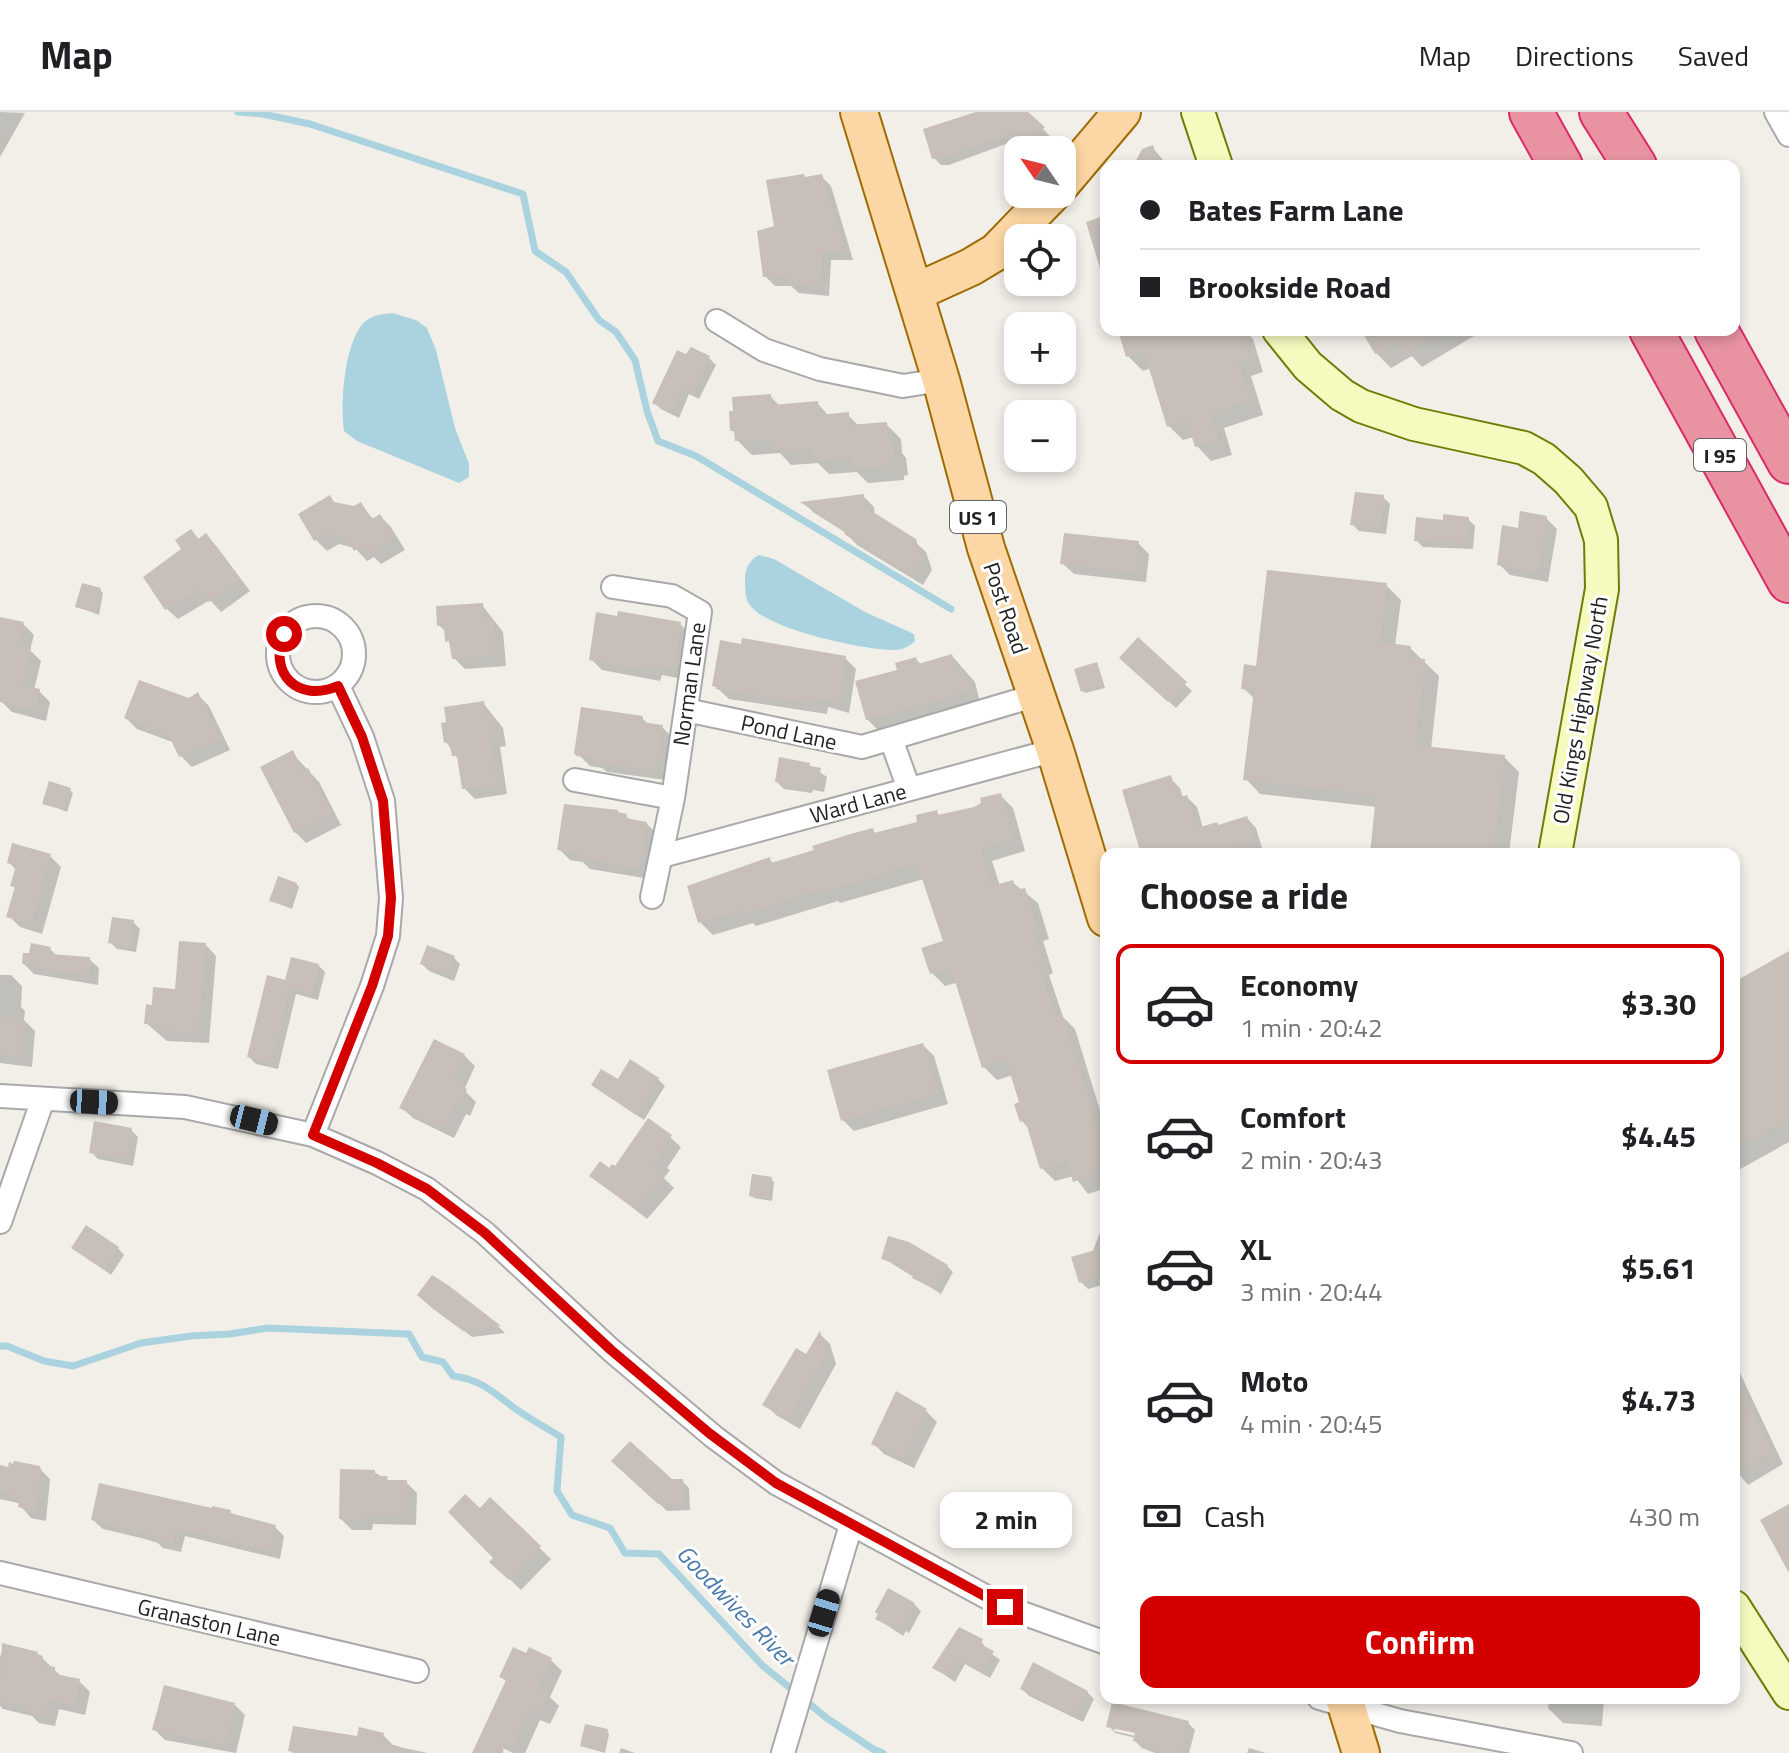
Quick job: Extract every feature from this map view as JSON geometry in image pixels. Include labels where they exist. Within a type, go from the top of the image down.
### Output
[{"type":"highway","points":[[1531,112],[1558,160]]},
{"type":"highway","points":[[1599,112],[1624,160]]},
{"type":"highway","points":[[1599,112],[1631,160]]},
{"type":"highway","points":[[1740,334],[1789,412]]},
{"type":"highway","name":"I 95","points":[[1654,336],[1789,581]]},
{"type":"highway","name":"I 95","points":[[1719,336],[1789,462]]},
{"type":"main road","name":"Post Road","points":[[859,112],[916,292],[986,548],[1055,750],[1100,898]]},
{"type":"main road","points":[[1076,166],[1122,112]]},
{"type":"main road","points":[[916,292],[996,252],[1040,208]]},
{"type":"main road","points":[[1338,1704],[1361,1753]]},
{"type":"street","points":[[1198,112],[1214,160]]},
{"type":"street","points":[[1776,112],[1789,135]]},
{"type":"street","points":[[717,321],[764,350],[820,369],[903,386],[941,380]]},
{"type":"street","name":"Old Kings Highway North","points":[[1284,336],[1308,366],[1342,395],[1361,406],[1414,424],[1524,448],[1544,459],[1568,480],[1591,507],[1601,540],[1602,589],[1556,848]]},
{"type":"street","name":"Norman Lane","points":[[613,587],[672,596],[700,612],[673,798],[652,897]]},
{"type":"street","points":[[313,1135],[372,986],[388,936],[391,898],[383,801],[362,737],[338,686]]},
{"type":"street","name":"Pond Lane","points":[[686,710],[862,747],[1037,695]]},
{"type":"street","points":[[891,739],[909,789]]},
{"type":"street","name":"Ward Lane","points":[[662,856],[1055,750]]},
{"type":"street","points":[[575,780],[673,798]]},
{"type":"street","points":[[0,1096],[185,1107],[313,1135],[377,1163],[427,1189],[485,1233],[611,1350],[714,1437],[776,1483],[1005,1607],[1100,1641]]},
{"type":"street","points":[[0,1222],[43,1099]]},
{"type":"street","points":[[783,1753],[851,1525]]},
{"type":"street","name":"Granaston Lane","points":[[0,1573],[417,1671]]},
{"type":"street","points":[[1740,1616],[1789,1693]]},
{"type":"street","points":[[1346,1704],[1400,1721],[1571,1753]]},
{"type":"water","points":[[392,313],[416,320],[427,328],[436,350],[455,428],[469,464],[469,477],[459,483],[357,441],[344,431],[343,389],[353,341],[367,320]]},
{"type":"water","points":[[759,555],[774,559],[865,612],[914,634],[915,641],[899,649],[879,649],[839,642],[774,622],[758,613],[749,604],[746,595],[747,569]]},
{"type":"building","points":[[976,112],[1028,112],[1045,127],[1038,136],[1002,136],[940,159],[932,159],[923,129]]},
{"type":"building","points":[[1153,145],[1158,160],[1136,160],[1142,149]]},
{"type":"building","points":[[804,174],[805,177],[822,174],[845,251],[822,251],[820,287],[787,284],[787,277],[763,277],[757,231],[774,226],[766,180]]},
{"type":"building","points":[[1100,217],[1100,268],[1086,222]]},
{"type":"building","points":[[1120,336],[1244,336],[1250,358],[1238,361],[1250,400],[1210,414],[1219,440],[1195,447],[1187,421],[1167,427],[1144,352],[1126,357]]},
{"type":"building","points":[[1364,336],[1436,336],[1406,353],[1399,341],[1375,354]]},
{"type":"building","points":[[691,347],[710,356],[691,393],[682,389],[672,413],[652,403],[677,350],[686,354]]},
{"type":"building","points":[[771,394],[772,405],[818,401],[819,415],[849,412],[849,425],[887,422],[894,461],[890,461],[890,466],[852,469],[851,457],[812,460],[812,448],[774,451],[773,439],[735,441],[734,431],[730,431],[732,397]]},
{"type":"building","points":[[1355,492],[1384,495],[1380,528],[1350,525]]},
{"type":"building","points":[[864,494],[865,507],[916,539],[922,559],[911,576],[800,502]]},
{"type":"building","points":[[330,495],[334,502],[354,506],[361,502],[372,519],[380,514],[395,538],[368,554],[363,546],[354,551],[347,539],[327,534],[314,541],[298,514]]},
{"type":"building","points":[[1520,511],[1547,516],[1538,572],[1497,565],[1502,525],[1518,528]]},
{"type":"building","points":[[1443,514],[1469,517],[1467,543],[1414,541],[1416,517],[1443,520]]},
{"type":"building","points":[[191,529],[198,539],[206,533],[241,580],[209,602],[200,589],[165,610],[143,577],[181,549],[175,540]]},
{"type":"building","points":[[1064,533],[1139,541],[1135,572],[1060,564]]},
{"type":"building","points":[[1267,570],[1387,583],[1380,642],[1411,646],[1409,658],[1425,659],[1415,745],[1505,755],[1494,848],[1371,848],[1376,795],[1243,780],[1254,690],[1241,689],[1244,664],[1256,666]]},
{"type":"building","points":[[82,583],[101,588],[96,613],[75,607]]},
{"type":"building","points":[[483,603],[484,620],[493,619],[496,655],[452,659],[449,641],[445,642],[444,625],[437,626],[436,606]]},
{"type":"building","points":[[618,611],[681,622],[673,669],[651,665],[650,671],[589,660],[596,612],[617,616]]},
{"type":"building","points":[[0,617],[24,622],[18,645],[31,648],[22,685],[40,689],[35,711],[0,702]]},
{"type":"building","points":[[1138,637],[1187,682],[1168,702],[1119,658]]},
{"type":"building","points":[[742,638],[846,656],[839,703],[817,698],[816,704],[716,689],[712,686],[720,640],[741,644]]},
{"type":"building","points":[[952,654],[957,671],[964,669],[970,691],[866,720],[855,681],[897,670],[895,663],[916,657],[918,664]]},
{"type":"building","points":[[1097,662],[1104,685],[1081,692],[1074,669]]},
{"type":"building","points":[[139,680],[189,698],[198,692],[221,739],[179,757],[169,736],[124,718]]},
{"type":"building","points":[[484,701],[486,716],[493,715],[496,735],[490,736],[497,784],[462,789],[457,756],[452,756],[449,742],[444,743],[441,723],[446,722],[444,707]]},
{"type":"building","points":[[581,707],[643,716],[642,722],[663,725],[656,770],[604,764],[593,762],[594,758],[576,756]]},
{"type":"building","points":[[293,750],[303,771],[308,768],[332,813],[294,833],[260,767]]},
{"type":"building","points":[[779,757],[821,768],[817,786],[807,784],[806,788],[775,782]]},
{"type":"building","points":[[1171,775],[1177,798],[1187,795],[1197,828],[1247,816],[1254,841],[1231,848],[1139,848],[1122,790]]},
{"type":"building","points":[[49,781],[71,788],[64,810],[42,804]]},
{"type":"building","points":[[1001,793],[1013,838],[980,848],[992,886],[1013,880],[1016,890],[1025,888],[1037,927],[1031,928],[1042,960],[1037,962],[1056,1019],[1062,1014],[1100,1135],[1100,1174],[1073,1182],[1067,1161],[1040,1169],[1025,1120],[1020,1122],[1014,1104],[1019,1102],[1006,1060],[982,1068],[951,968],[930,974],[921,948],[943,941],[917,864],[742,914],[740,910],[698,923],[687,886],[770,857],[771,863],[814,850],[812,846],[854,833],[873,828],[874,833],[917,822],[916,815],[937,810],[938,815],[974,807],[981,803],[980,798]]},
{"type":"building","points":[[564,804],[618,810],[627,814],[626,818],[647,822],[639,869],[577,858],[578,853],[557,850]]},
{"type":"building","points":[[12,843],[51,854],[31,924],[6,917],[15,887],[10,886],[16,866],[7,863]]},
{"type":"building","points":[[278,876],[297,883],[289,907],[269,901]]},
{"type":"building","points":[[112,917],[134,920],[130,946],[108,943]]},
{"type":"building","points":[[179,941],[206,943],[198,1033],[154,1030],[155,1024],[144,1024],[146,1004],[152,1005],[153,987],[175,989]]},
{"type":"building","points":[[31,943],[51,947],[49,954],[90,957],[89,976],[22,964],[23,953],[29,953]]},
{"type":"building","points":[[427,945],[455,956],[447,975],[420,964]]},
{"type":"building","points":[[1789,951],[1789,1120],[1740,1147],[1740,979]]},
{"type":"building","points":[[291,957],[319,964],[312,994],[289,989],[272,1063],[247,1057],[267,975],[285,980]]},
{"type":"building","points":[[0,1017],[24,1018],[22,1057],[0,1055]]},
{"type":"building","points":[[434,1039],[465,1054],[453,1080],[467,1089],[459,1106],[455,1104],[443,1129],[399,1108]]},
{"type":"building","points":[[923,1043],[938,1093],[841,1121],[827,1070]]},
{"type":"building","points":[[630,1059],[659,1078],[636,1115],[591,1085],[601,1069],[618,1079]]},
{"type":"building","points":[[648,1118],[672,1135],[653,1167],[665,1175],[635,1209],[589,1176],[600,1161],[609,1168],[612,1164],[615,1166]]},
{"type":"building","points":[[94,1121],[132,1128],[126,1160],[89,1153]]},
{"type":"building","points":[[752,1174],[772,1177],[769,1199],[749,1196]]},
{"type":"building","points":[[86,1225],[119,1247],[104,1270],[71,1248]]},
{"type":"building","points":[[888,1236],[909,1242],[948,1265],[935,1289],[912,1278],[914,1276],[901,1269],[903,1266],[881,1259]]},
{"type":"building","points":[[1100,1249],[1100,1277],[1079,1283],[1071,1257]]},
{"type":"building","points":[[432,1275],[501,1326],[463,1331],[417,1295]]},
{"type":"building","points":[[820,1331],[826,1353],[788,1420],[762,1405],[796,1348],[806,1354]]},
{"type":"building","points":[[1740,1388],[1773,1452],[1740,1472]]},
{"type":"building","points":[[896,1391],[927,1409],[902,1459],[871,1444]]},
{"type":"building","points":[[630,1441],[672,1479],[683,1479],[684,1504],[658,1504],[611,1461]]},
{"type":"building","points":[[14,1461],[40,1466],[35,1512],[18,1507],[20,1500],[0,1490],[0,1465],[8,1467],[9,1462],[13,1464]]},
{"type":"building","points":[[340,1469],[375,1470],[375,1476],[388,1476],[387,1480],[407,1480],[406,1515],[362,1514],[362,1520],[339,1519]]},
{"type":"building","points":[[99,1483],[231,1510],[230,1513],[276,1525],[270,1551],[176,1528],[172,1544],[130,1529],[91,1520]]},
{"type":"building","points":[[465,1494],[480,1508],[490,1497],[541,1546],[509,1580],[489,1562],[493,1558],[448,1512]]},
{"type":"building","points":[[1789,1504],[1789,1573],[1760,1520]]},
{"type":"building","points":[[888,1588],[915,1603],[902,1627],[899,1625],[896,1630],[875,1619],[878,1614],[875,1612]]},
{"type":"building","points":[[959,1627],[983,1639],[980,1644],[994,1651],[982,1673],[957,1659],[947,1676],[932,1668]]},
{"type":"building","points":[[2,1643],[38,1652],[43,1656],[41,1664],[55,1667],[55,1674],[80,1679],[74,1705],[48,1699],[45,1716],[26,1712],[27,1707],[0,1701]]},
{"type":"building","points":[[513,1647],[526,1653],[529,1647],[552,1658],[538,1688],[549,1693],[539,1715],[529,1710],[512,1748],[504,1744],[503,1753],[472,1753],[506,1680],[499,1677]]},
{"type":"building","points":[[1033,1662],[1088,1691],[1075,1716],[1020,1689]]},
{"type":"building","points":[[164,1685],[235,1703],[225,1745],[152,1730]]},
{"type":"building","points":[[1112,1704],[1189,1721],[1181,1753],[1149,1749],[1151,1745],[1133,1741],[1135,1733],[1106,1727]]},
{"type":"building","points":[[585,1724],[608,1729],[603,1752],[580,1746]]},
{"type":"building","points":[[293,1726],[357,1736],[359,1727],[384,1733],[382,1742],[401,1747],[400,1753],[288,1751]]},
{"type":"waterway","points":[[238,112],[310,124],[523,194],[535,251],[566,272],[599,320],[616,332],[635,360],[658,441],[696,456],[951,609]]},
{"type":"waterway","name":"Goodwives River","points":[[0,1346],[44,1361],[73,1366],[141,1343],[268,1328],[409,1334],[422,1357],[443,1362],[453,1376],[485,1387],[561,1437],[557,1491],[572,1515],[610,1528],[625,1553],[659,1554],[763,1666],[828,1719],[883,1753]]},
{"type":"route","points":[[284,634],[279,647],[279,662],[285,676],[296,686],[310,692],[325,692],[338,686],[362,737],[383,801],[391,898],[388,936],[372,986],[313,1135],[427,1189],[485,1233],[611,1350],[709,1433],[776,1483],[1005,1607]]}]
